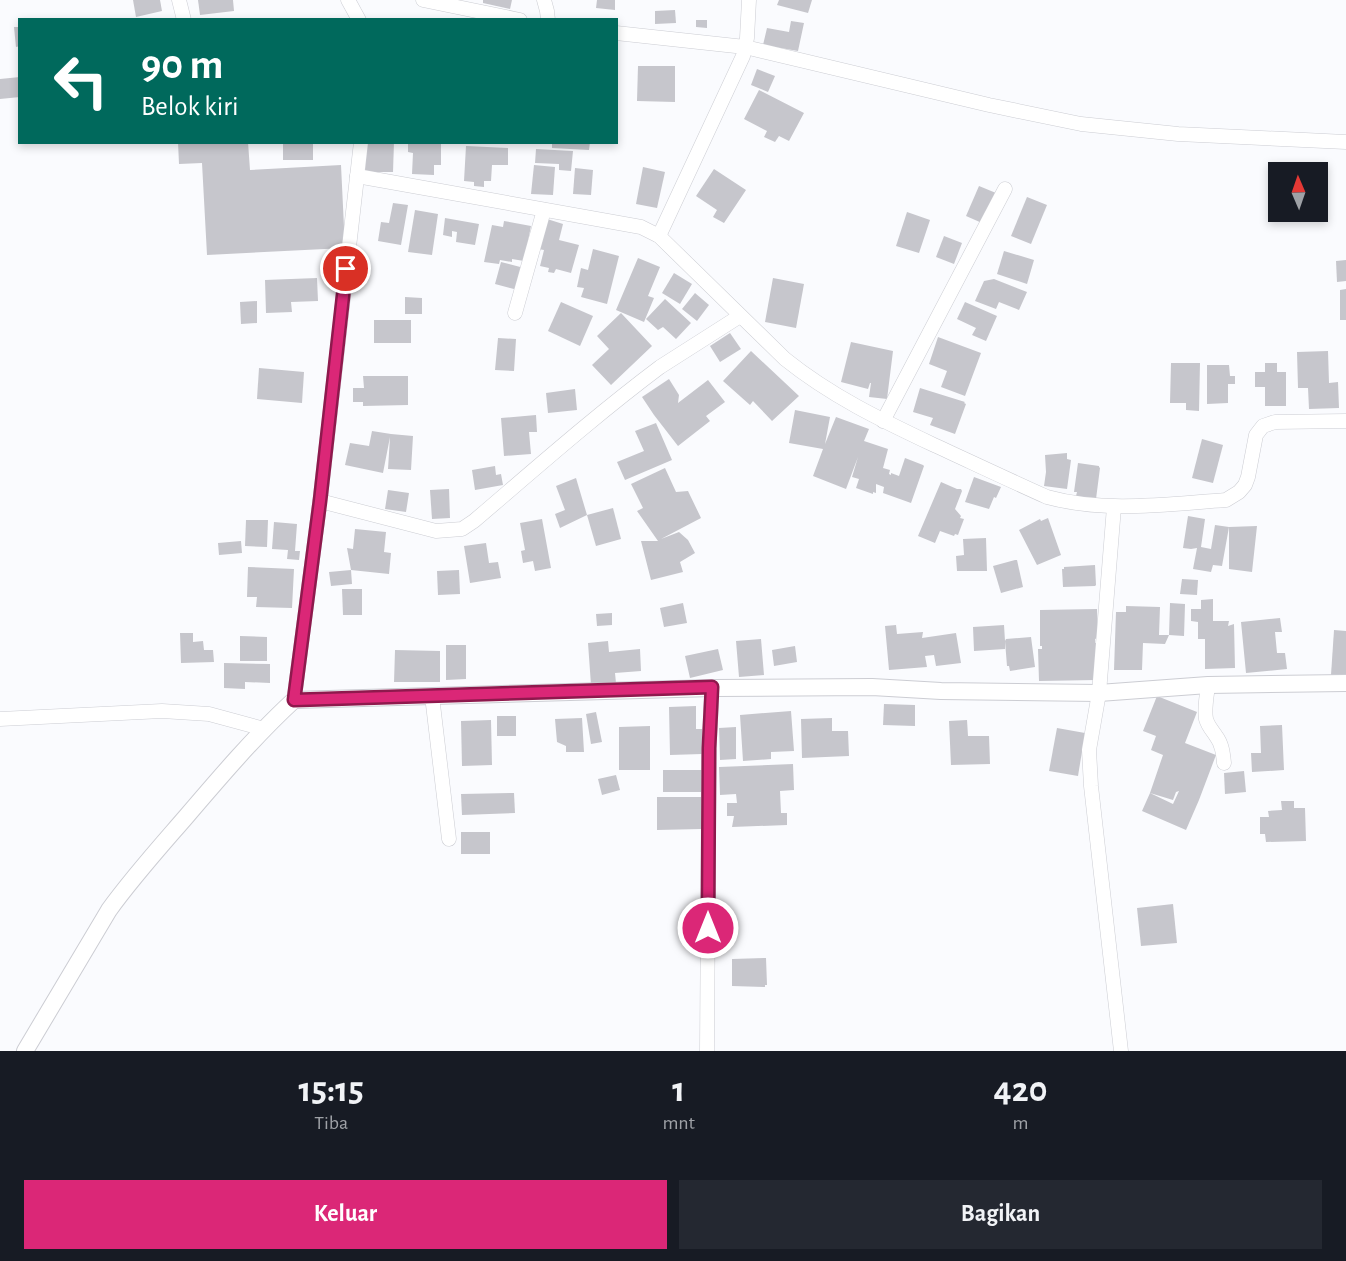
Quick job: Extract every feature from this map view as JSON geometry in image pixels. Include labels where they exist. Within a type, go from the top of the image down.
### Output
[{"type":"street","points":[[179,0],[184,18]]},
{"type":"street","points":[[348,0],[357,18]]},
{"type":"street","points":[[423,0],[510,18]]},
{"type":"street","points":[[544,0],[548,18]]},
{"type":"street","points":[[659,236],[743,56],[749,0]]},
{"type":"street","points":[[618,33],[745,47],[989,105],[1081,124],[1178,134],[1346,142]]},
{"type":"street","points":[[25,1051],[116,900],[136,874],[264,729],[294,700],[320,501],[361,144]]},
{"type":"street","points":[[357,176],[641,227],[659,236],[785,359],[826,390],[883,421],[1047,497],[1066,502],[1114,507],[1226,500],[1245,485],[1256,435],[1263,426],[1275,422],[1346,421]]},
{"type":"street","points":[[883,421],[1005,189]]},
{"type":"street","points":[[515,313],[544,210]]},
{"type":"street","points":[[320,501],[436,531],[462,529],[648,376],[740,316]]},
{"type":"street","points":[[1114,507],[1099,693],[1089,750],[1090,786],[1121,1051]]},
{"type":"street","points":[[294,700],[712,687],[872,687],[941,691],[1099,693],[1208,685],[1346,683]]},
{"type":"street","points":[[1208,685],[1205,712],[1207,722],[1223,748],[1224,763]]},
{"type":"street","points":[[706,1051],[709,748],[712,687]]},
{"type":"street","points":[[432,696],[448,838]]},
{"type":"street","points":[[0,719],[162,711],[209,714],[264,729]]},
{"type":"building","points":[[133,0],[160,0],[162,11],[136,17]]},
{"type":"building","points":[[198,0],[233,0],[234,11],[200,15]]},
{"type":"building","points":[[483,0],[512,0],[510,9],[483,3]]},
{"type":"building","points":[[597,0],[615,0],[615,10],[596,8]]},
{"type":"building","points":[[779,0],[812,0],[808,13],[777,5]]},
{"type":"building","points":[[675,10],[676,23],[655,24],[655,11]]},
{"type":"building","points":[[696,20],[707,20],[707,28],[696,27]]},
{"type":"building","points":[[791,21],[804,23],[798,51],[763,45],[767,28],[789,32]]},
{"type":"building","points":[[14,27],[18,27],[18,46],[16,47]]},
{"type":"building","points":[[638,66],[675,66],[675,102],[637,101]]},
{"type":"building","points":[[757,69],[775,76],[768,92],[751,85]]},
{"type":"building","points":[[18,77],[18,97],[0,99],[0,79]]},
{"type":"building","points":[[759,90],[804,113],[789,141],[779,136],[775,142],[764,137],[767,131],[744,119]]},
{"type":"building","points":[[178,144],[248,144],[250,170],[341,165],[345,248],[207,255],[202,163],[179,164]]},
{"type":"building","points":[[283,144],[313,144],[313,160],[283,160]]},
{"type":"building","points":[[366,144],[394,144],[393,172],[365,172]]},
{"type":"building","points":[[408,144],[441,144],[441,165],[434,165],[434,175],[412,174],[413,153],[408,152]]},
{"type":"building","points":[[552,144],[590,144],[589,150],[552,148]]},
{"type":"building","points":[[466,146],[508,148],[508,165],[492,165],[491,181],[484,181],[484,187],[474,186],[474,182],[464,181]]},
{"type":"building","points":[[536,149],[573,151],[571,171],[559,170],[559,164],[535,163]]},
{"type":"building","points":[[534,165],[555,167],[553,195],[531,194]]},
{"type":"building","points":[[643,167],[665,172],[657,208],[636,204]]},
{"type":"building","points":[[575,168],[593,170],[591,195],[573,194]]},
{"type":"building","points":[[714,169],[746,190],[724,223],[713,217],[717,210],[696,196]]},
{"type":"building","points":[[979,186],[996,193],[982,223],[966,216]]},
{"type":"building","points":[[1027,197],[1047,205],[1031,244],[1011,236]]},
{"type":"building","points":[[393,203],[408,205],[401,245],[378,241],[381,222],[389,223]]},
{"type":"building","points":[[415,210],[438,214],[432,255],[408,252]]},
{"type":"building","points":[[907,212],[930,220],[919,253],[896,246]]},
{"type":"building","points":[[445,218],[479,224],[475,245],[456,242],[457,232],[452,231],[452,237],[443,235]]},
{"type":"building","points":[[547,219],[563,224],[559,240],[579,245],[571,273],[556,269],[554,273],[548,272],[549,268],[540,266],[544,250],[538,249]]},
{"type":"building","points":[[504,221],[531,226],[524,261],[500,260],[499,264],[484,262],[492,225],[503,227]]},
{"type":"building","points":[[944,236],[962,243],[954,264],[936,257]]},
{"type":"building","points":[[593,249],[619,256],[607,304],[581,297],[584,288],[577,287],[581,268],[588,270]]},
{"type":"building","points":[[1004,251],[1034,260],[1027,284],[997,274]]},
{"type":"building","points":[[638,258],[660,267],[648,296],[654,298],[644,322],[616,310]]},
{"type":"building","points":[[1346,260],[1346,281],[1337,282],[1336,261]]},
{"type":"building","points":[[501,262],[524,268],[518,290],[495,284]]},
{"type":"building","points":[[674,273],[692,284],[680,304],[662,293]]},
{"type":"building","points":[[317,278],[318,301],[291,302],[292,312],[266,313],[265,280]]},
{"type":"building","points":[[773,278],[804,284],[796,328],[765,322]]},
{"type":"building","points":[[994,279],[1027,292],[1019,310],[999,302],[996,309],[975,301],[984,281]]},
{"type":"building","points":[[1346,289],[1346,320],[1340,320],[1340,290]]},
{"type":"building","points":[[695,293],[709,305],[697,321],[682,309]]},
{"type":"building","points":[[405,297],[422,298],[422,314],[405,314]]},
{"type":"building","points":[[665,299],[691,323],[676,339],[663,327],[658,330],[646,319]]},
{"type":"building","points":[[257,301],[257,323],[241,324],[240,302]]},
{"type":"building","points":[[561,302],[593,316],[580,346],[548,331]]},
{"type":"building","points":[[965,302],[997,316],[986,341],[972,335],[976,328],[957,319]]},
{"type":"building","points":[[621,313],[652,346],[611,385],[592,365],[609,349],[597,336]]},
{"type":"building","points":[[374,320],[411,320],[411,343],[374,343]]},
{"type":"building","points":[[730,333],[741,349],[720,362],[710,346]]},
{"type":"building","points":[[938,337],[981,353],[965,396],[941,387],[947,371],[929,364]]},
{"type":"building","points":[[498,338],[516,339],[514,371],[495,370]]},
{"type":"building","points":[[851,342],[893,351],[887,399],[869,397],[871,383],[868,389],[841,382]]},
{"type":"building","points":[[751,351],[799,396],[772,421],[753,401],[750,405],[723,381]]},
{"type":"building","points":[[1328,351],[1329,383],[1338,382],[1339,408],[1309,409],[1308,388],[1298,388],[1297,352]]},
{"type":"building","points":[[1171,363],[1200,363],[1199,411],[1186,410],[1186,403],[1170,403]]},
{"type":"building","points":[[1265,363],[1277,363],[1277,372],[1286,372],[1286,406],[1265,406],[1265,387],[1255,387],[1255,372],[1265,372]]},
{"type":"building","points":[[1207,365],[1229,365],[1230,376],[1235,376],[1235,384],[1228,384],[1228,403],[1207,404]]},
{"type":"building","points":[[259,368],[304,372],[302,403],[257,399]]},
{"type":"building","points":[[363,376],[408,376],[408,405],[363,406],[363,402],[353,402],[353,388],[364,388]]},
{"type":"building","points":[[669,379],[679,395],[678,403],[708,380],[725,402],[706,416],[710,421],[678,446],[642,397]]},
{"type":"building","points":[[920,388],[965,402],[955,434],[930,425],[933,418],[913,412]]},
{"type":"building","points":[[575,389],[577,410],[548,413],[546,393]]},
{"type":"building","points":[[795,410],[830,417],[825,444],[836,417],[869,429],[864,441],[888,449],[883,468],[890,470],[891,475],[891,473],[899,476],[905,458],[923,465],[911,503],[883,493],[884,487],[876,484],[876,493],[873,492],[873,494],[856,488],[859,479],[852,477],[858,457],[846,489],[813,476],[823,449],[789,443]]},
{"type":"building","points":[[536,415],[537,432],[529,432],[531,454],[504,456],[501,418]]},
{"type":"building","points":[[656,423],[672,460],[625,480],[617,462],[644,451],[635,431]]},
{"type":"building","points":[[372,431],[413,436],[411,470],[388,469],[390,437],[383,473],[345,465],[350,443],[369,446]]},
{"type":"building","points":[[1202,439],[1223,445],[1213,483],[1192,478]]},
{"type":"building","points":[[1067,453],[1067,459],[1071,460],[1067,489],[1044,486],[1045,455]]},
{"type":"building","points":[[1078,463],[1100,468],[1096,499],[1076,496],[1077,492],[1074,492]]},
{"type":"building","points":[[495,466],[496,475],[501,474],[503,485],[475,490],[472,470]]},
{"type":"building","points":[[665,468],[676,492],[688,491],[701,518],[661,539],[679,532],[688,540],[695,553],[680,562],[683,572],[651,580],[641,541],[658,541],[637,511],[643,508],[631,484]]},
{"type":"building","points":[[974,477],[1001,487],[989,509],[965,502]]},
{"type":"building","points":[[576,478],[587,515],[560,528],[555,514],[565,510],[556,486]]},
{"type":"building","points":[[941,482],[961,489],[955,509],[961,516],[960,518],[964,519],[958,535],[954,536],[940,531],[935,543],[918,536]]},
{"type":"building","points":[[449,489],[450,518],[432,519],[430,490]]},
{"type":"building","points":[[388,490],[409,493],[406,512],[385,509]]},
{"type":"building","points":[[613,508],[621,539],[596,546],[587,515]]},
{"type":"building","points":[[1188,516],[1205,519],[1201,547],[1211,549],[1215,525],[1229,527],[1222,566],[1213,565],[1211,572],[1193,569],[1197,548],[1183,548]]},
{"type":"building","points":[[1048,518],[1061,555],[1037,565],[1019,530],[1040,519],[1041,521]]},
{"type":"building","points":[[542,519],[551,568],[535,571],[533,561],[523,563],[521,551],[525,550],[520,523]]},
{"type":"building","points":[[246,520],[268,520],[267,547],[245,546]]},
{"type":"building","points":[[274,522],[297,524],[295,551],[300,551],[299,560],[287,559],[288,550],[272,549]]},
{"type":"building","points":[[1257,526],[1252,572],[1229,569],[1229,527]]},
{"type":"building","points":[[355,529],[386,532],[384,552],[391,553],[389,574],[351,570],[347,548],[353,549]]},
{"type":"building","points":[[986,538],[987,571],[957,571],[956,556],[964,555],[963,539]]},
{"type":"building","points":[[241,541],[242,553],[219,555],[218,543]]},
{"type":"building","points":[[486,543],[489,563],[498,562],[501,578],[470,583],[464,546]]},
{"type":"building","points":[[1017,560],[1023,587],[1001,593],[993,566]]},
{"type":"building","points":[[1095,565],[1095,586],[1063,587],[1062,569],[1064,567]]},
{"type":"building","points":[[248,567],[294,569],[292,608],[256,607],[257,597],[247,597]]},
{"type":"building","points":[[351,570],[352,584],[331,586],[329,572]]},
{"type":"building","points":[[459,570],[460,594],[438,595],[437,571]]},
{"type":"building","points":[[1182,579],[1198,580],[1197,595],[1180,594]]},
{"type":"building","points":[[342,589],[362,589],[362,615],[343,615]]},
{"type":"building","points":[[1213,599],[1213,621],[1229,621],[1228,626],[1234,624],[1235,668],[1205,669],[1205,639],[1198,639],[1198,622],[1191,621],[1191,609],[1201,609],[1201,600]]},
{"type":"building","points":[[683,603],[687,623],[664,627],[660,608]]},
{"type":"building","points":[[1170,603],[1185,604],[1184,636],[1169,635]]},
{"type":"building","points":[[1126,606],[1160,607],[1159,635],[1169,635],[1165,644],[1143,643],[1142,670],[1114,670],[1116,612],[1126,612]]},
{"type":"building","points":[[1097,609],[1096,680],[1039,681],[1038,649],[1042,649],[1040,646],[1040,610]]},
{"type":"building","points":[[612,613],[612,625],[597,626],[596,614]]},
{"type":"building","points":[[1280,618],[1282,632],[1275,632],[1277,653],[1285,653],[1287,669],[1246,673],[1241,622]]},
{"type":"building","points":[[896,625],[897,634],[923,632],[922,638],[956,633],[961,663],[936,666],[934,655],[925,656],[927,667],[889,670],[885,626]]},
{"type":"building","points":[[1004,625],[1005,649],[974,651],[973,627]]},
{"type":"building","points":[[1334,630],[1346,631],[1346,676],[1331,675]]},
{"type":"building","points":[[180,633],[193,633],[193,642],[203,641],[204,650],[213,650],[214,662],[181,663]]},
{"type":"building","points":[[240,636],[267,637],[267,661],[240,661]]},
{"type":"building","points":[[1031,637],[1035,667],[1010,671],[1007,666],[1006,639]]},
{"type":"building","points":[[761,639],[764,675],[739,677],[736,641]]},
{"type":"building","points":[[608,641],[609,652],[640,649],[641,671],[615,673],[616,683],[591,685],[588,643]]},
{"type":"building","points":[[446,645],[466,645],[466,679],[446,680]]},
{"type":"building","points":[[795,646],[797,662],[774,666],[772,650]]},
{"type":"building","points":[[718,649],[723,670],[690,678],[685,656]]},
{"type":"building","points":[[395,650],[440,651],[440,682],[394,682]]},
{"type":"building","points":[[224,663],[270,664],[270,683],[245,682],[245,689],[224,688]]},
{"type":"building","points":[[1157,696],[1197,712],[1185,743],[1216,755],[1186,830],[1142,811],[1163,755],[1151,750],[1156,736],[1143,731]],"holes":[[[1179,791],[1173,804],[1150,793],[1173,800],[1176,792]]]},
{"type":"building","points":[[884,704],[915,705],[915,726],[883,725]]},
{"type":"building","points":[[696,706],[696,729],[702,729],[702,754],[670,755],[669,707]]},
{"type":"building","points":[[791,711],[794,751],[771,752],[771,759],[743,761],[740,715]]},
{"type":"building","points":[[596,712],[602,742],[591,744],[586,714]]},
{"type":"building","points":[[497,716],[516,716],[516,736],[497,736]]},
{"type":"building","points":[[582,718],[584,752],[566,752],[566,746],[557,742],[555,719]]},
{"type":"building","points":[[832,718],[832,731],[848,731],[849,756],[802,758],[801,719]]},
{"type":"building","points":[[491,720],[492,765],[462,766],[461,721]]},
{"type":"building","points":[[967,720],[968,736],[989,736],[990,764],[951,765],[949,721]]},
{"type":"building","points":[[1282,725],[1284,770],[1252,772],[1251,753],[1261,753],[1260,726]]},
{"type":"building","points":[[650,726],[650,770],[619,770],[619,727]]},
{"type":"building","points":[[736,727],[736,759],[720,760],[719,728]]},
{"type":"building","points":[[1057,728],[1085,733],[1078,776],[1049,771]]},
{"type":"building","points":[[793,764],[794,790],[780,791],[781,813],[787,813],[787,825],[732,827],[734,816],[727,816],[727,803],[737,803],[736,794],[720,795],[719,767]]},
{"type":"building","points":[[663,770],[704,770],[703,792],[663,792]]},
{"type":"building","points":[[1244,771],[1246,792],[1225,794],[1224,773]]},
{"type":"building","points":[[616,775],[620,790],[602,795],[598,779]]},
{"type":"building","points":[[514,793],[515,813],[462,815],[461,794]]},
{"type":"building","points":[[657,797],[701,797],[701,829],[657,830]]},
{"type":"building","points":[[1281,801],[1294,801],[1294,808],[1305,808],[1306,841],[1266,842],[1265,834],[1260,834],[1260,817],[1269,817],[1268,811],[1282,810]]},
{"type":"building","points":[[461,832],[490,832],[490,854],[461,854]]},
{"type":"building","points":[[1173,904],[1177,943],[1141,946],[1137,908]]},
{"type":"building","points":[[766,958],[767,985],[765,987],[732,986],[732,959]]},
{"type":"route","points":[[346,269],[320,501],[294,700],[712,687],[709,748],[708,928]]}]
